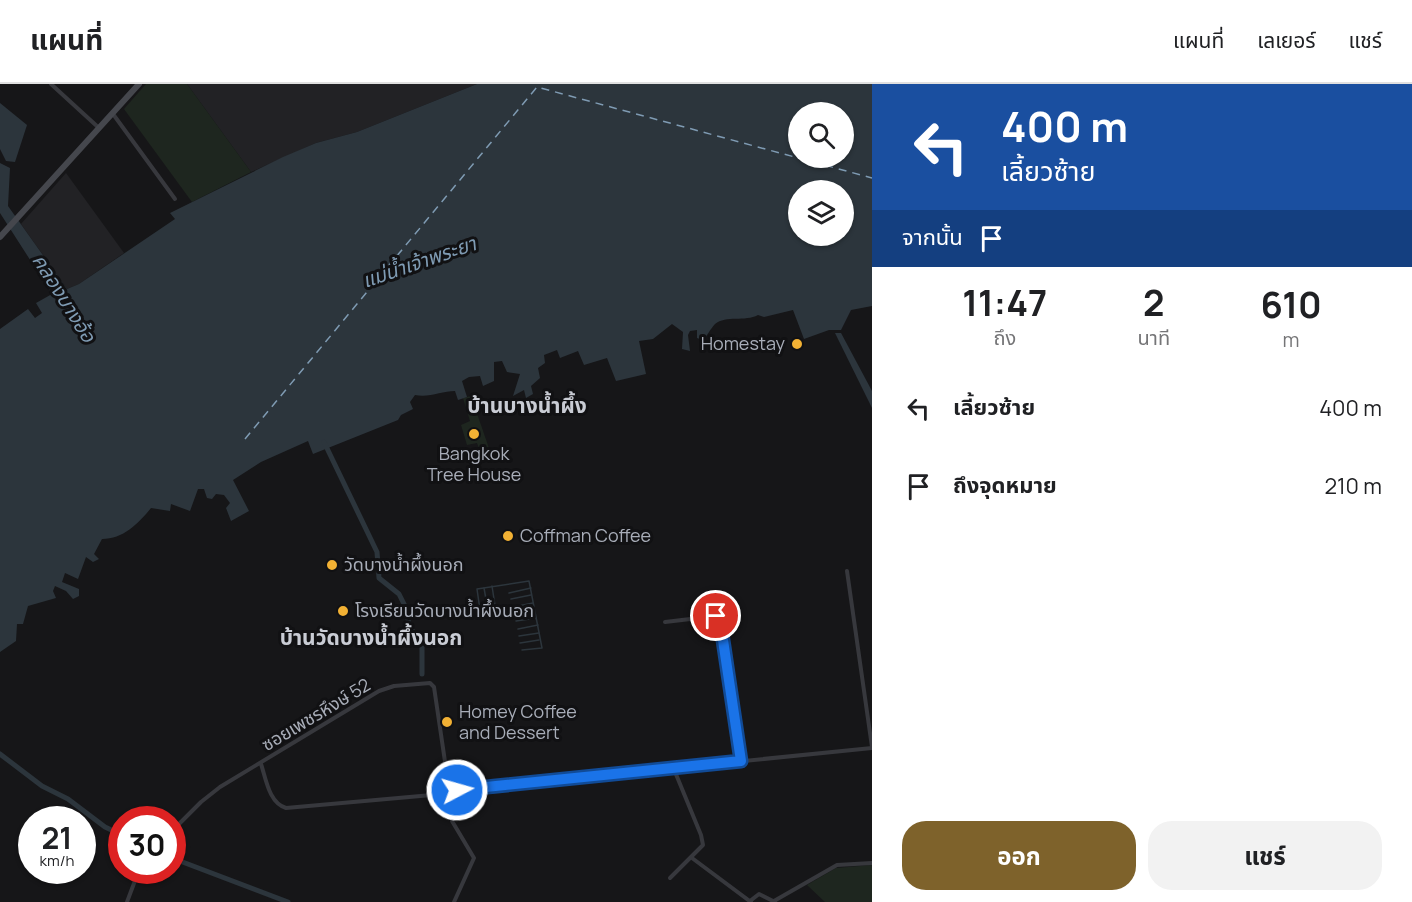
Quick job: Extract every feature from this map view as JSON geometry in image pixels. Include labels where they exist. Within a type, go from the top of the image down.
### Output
[{"type":"main road","points":[[0,237],[139,84]]},
{"type":"street","points":[[51,84],[99,128]]},
{"type":"street","points":[[56,89],[61,84]]},
{"type":"street","points":[[112,113],[175,199]]},
{"type":"street","points":[[451,786],[457,790],[872,747],[847,571]]},
{"type":"street","points":[[665,622],[716,616],[719,618],[741,761]]},
{"type":"street","name":"ซอยเพชรหึงษ์ 52","points":[[186,817],[208,795],[379,691],[394,686],[430,683],[434,687],[451,786]]},
{"type":"street","points":[[261,764],[271,794],[276,802],[286,808],[443,794],[451,786]]},
{"type":"street","points":[[670,878],[703,845],[673,767]]},
{"type":"street","points":[[451,786],[452,821],[474,858],[454,902]]},
{"type":"street","points":[[692,858],[751,902],[759,894],[775,901],[837,865],[872,863]]},
{"type":"street","points":[[127,902],[134,884]]},
{"type":"shaded area","points":[[146,84],[187,84],[251,172],[192,202],[124,109]]},
{"type":"shaded area","points":[[187,84],[477,84],[357,132],[316,143],[251,172]]},
{"type":"shaded area","points":[[66,173],[124,253],[79,284],[67,289],[21,224]]},
{"type":"shaded area","name":"Bangkok Tree House","points":[[471,396],[492,457],[483,459],[477,443],[467,445],[461,425],[470,421],[463,398]]},
{"type":"shaded area","points":[[872,865],[872,902],[825,902],[807,885],[836,868]]},
{"type":"water","points":[[477,84],[872,84],[872,306],[851,310],[841,330],[829,330],[804,339],[793,310],[764,317],[758,315],[719,321],[703,340],[697,338],[697,330],[690,331],[688,335],[690,351],[682,349],[683,332],[672,324],[653,339],[639,341],[646,374],[616,381],[607,358],[584,365],[578,351],[560,358],[557,350],[544,355],[545,363],[538,368],[540,378],[531,386],[533,394],[526,398],[524,390],[513,396],[520,374],[507,372],[502,361],[494,362],[494,381],[483,386],[480,376],[469,377],[462,381],[467,397],[458,400],[455,391],[425,396],[415,395],[410,402],[413,409],[401,415],[398,420],[313,454],[308,441],[261,462],[233,480],[249,511],[231,521],[226,508],[230,503],[224,495],[216,494],[212,499],[207,498],[204,489],[198,489],[190,511],[171,504],[170,511],[151,508],[130,530],[102,539],[94,554],[99,559],[93,562],[86,557],[78,579],[65,573],[62,582],[79,589],[79,596],[73,599],[66,591],[55,586],[53,591],[56,598],[28,606],[23,624],[17,624],[16,641],[0,652],[0,329],[28,309],[35,318],[42,313],[36,303],[52,294],[0,213],[0,163],[10,168],[8,206],[67,289],[79,284],[175,219],[170,213],[316,143],[357,132]]},
{"type":"water","points":[[0,103],[27,125],[15,162],[6,161],[0,149]]},
{"type":"water","points":[[835,333],[841,333],[872,391],[872,408]]},
{"type":"waterway","points":[[324,442],[377,552],[379,578],[399,594],[406,608],[409,625],[422,647],[422,674]]},
{"type":"waterway","points":[[481,617],[477,589],[529,581],[542,648],[522,650]]},
{"type":"waterway","points":[[492,586],[496,612]]},
{"type":"waterway","points":[[484,588],[489,616]]},
{"type":"waterway","points":[[509,593],[531,588]]},
{"type":"waterway","points":[[511,599],[531,595]]},
{"type":"waterway","points":[[513,607],[533,603]]},
{"type":"waterway","points":[[514,614],[534,610]]},
{"type":"waterway","points":[[516,621],[536,618]]},
{"type":"waterway","points":[[518,629],[538,625]]},
{"type":"waterway","points":[[519,636],[539,633]]},
{"type":"waterway","points":[[520,643],[539,640]]},
{"type":"waterway","points":[[0,754],[42,786],[68,799],[108,828]]},
{"type":"waterway","points":[[186,863],[288,902]]},
{"type":"ferry route","points":[[245,439],[537,87],[872,178]]},
{"type":"place","name":"Homestay","points":[[797,344]]},
{"type":"place","name":"Bangkok Tree House","points":[[474,434]]},
{"type":"place","name":"Coffman Coffee","points":[[508,536]]},
{"type":"place","name":"วัดบางน้ำผึ้งนอก","points":[[332,565]]},
{"type":"place","name":"โรงเรียนวัดบางน้ำผึ้งนอก","points":[[343,611]]},
{"type":"place","name":"Homey Coffee and Dessert","points":[[447,722]]},
{"type":"district","name":"บ้านบางน้ำผึ้ง","points":[[527,406]]},
{"type":"district","name":"บ้านวัดบางน้ำผึ้งนอก","points":[[371,638]]},
{"type":"route","points":[[457,790],[741,761],[720,620],[716,616]]},
{"type":"water label","name":"แม่น้ำเจ้าพระยา","points":[[419,262]]},
{"type":"water label","name":"คลองบางอ้อ","points":[[64,298]]}]
